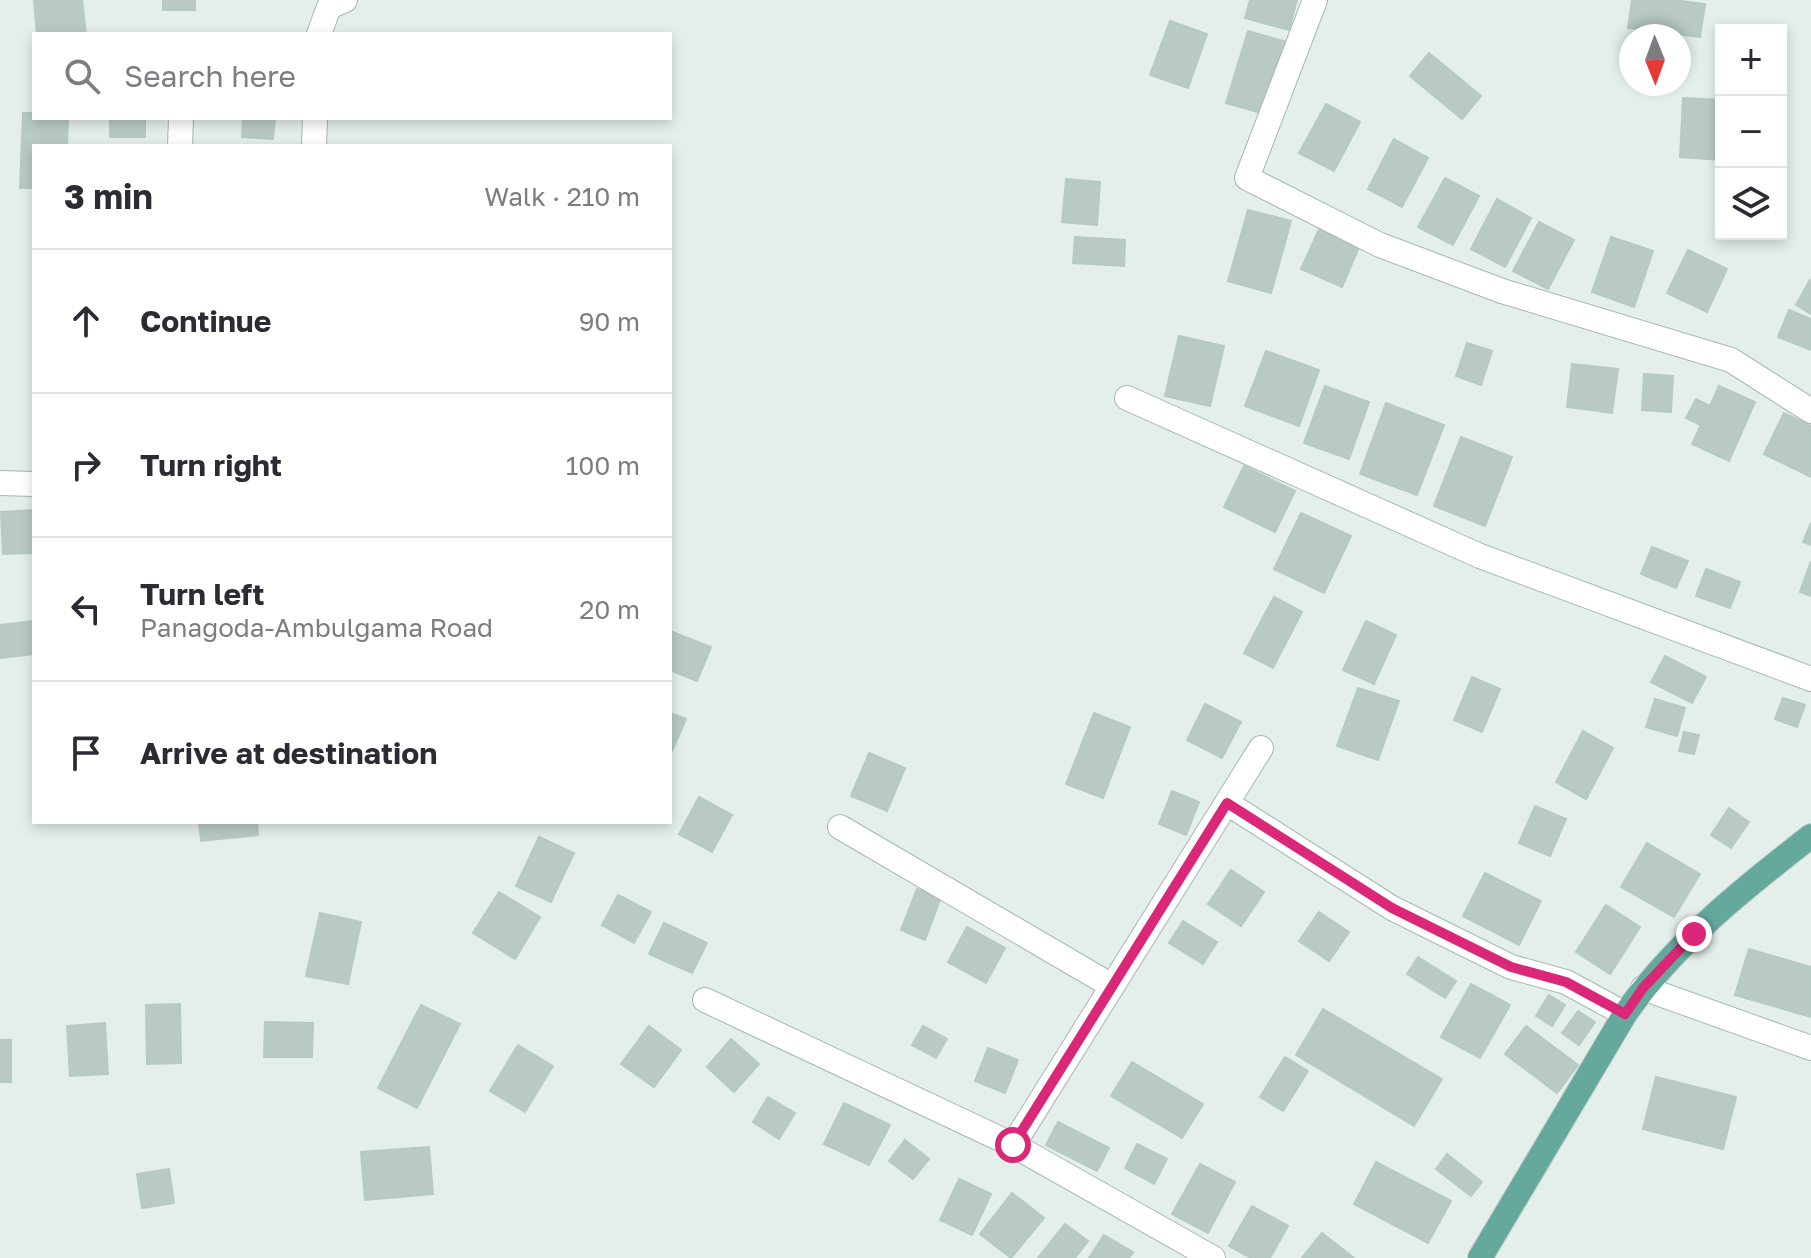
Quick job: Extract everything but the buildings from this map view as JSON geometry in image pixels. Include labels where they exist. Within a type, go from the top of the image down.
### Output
[{"type":"main road","points":[[1480,1258],[1643,988],[1694,934],[1740,892],[1811,836]]},
{"type":"street","points":[[320,32],[329,7],[345,0]]},
{"type":"street","points":[[1315,0],[1247,178],[1380,245],[1502,291],[1731,360],[1811,411]]},
{"type":"street","points":[[180,144],[181,120]]},
{"type":"street","points":[[314,144],[315,120]]},
{"type":"street","points":[[1127,398],[1480,556],[1811,679]]},
{"type":"street","points":[[0,483],[32,484]]},
{"type":"street","points":[[1013,1145],[1261,748]]},
{"type":"street","points":[[1227,803],[1392,908],[1511,967],[1566,982],[1625,1014]]},
{"type":"street","points":[[840,827],[1112,986]]},
{"type":"street","points":[[1643,988],[1811,1048]]},
{"type":"street","points":[[705,1000],[1013,1145],[1213,1258]]},
{"type":"route","points":[[1013,1145],[1227,803],[1392,908],[1511,967],[1566,982],[1625,1014],[1643,988],[1694,934]]}]
